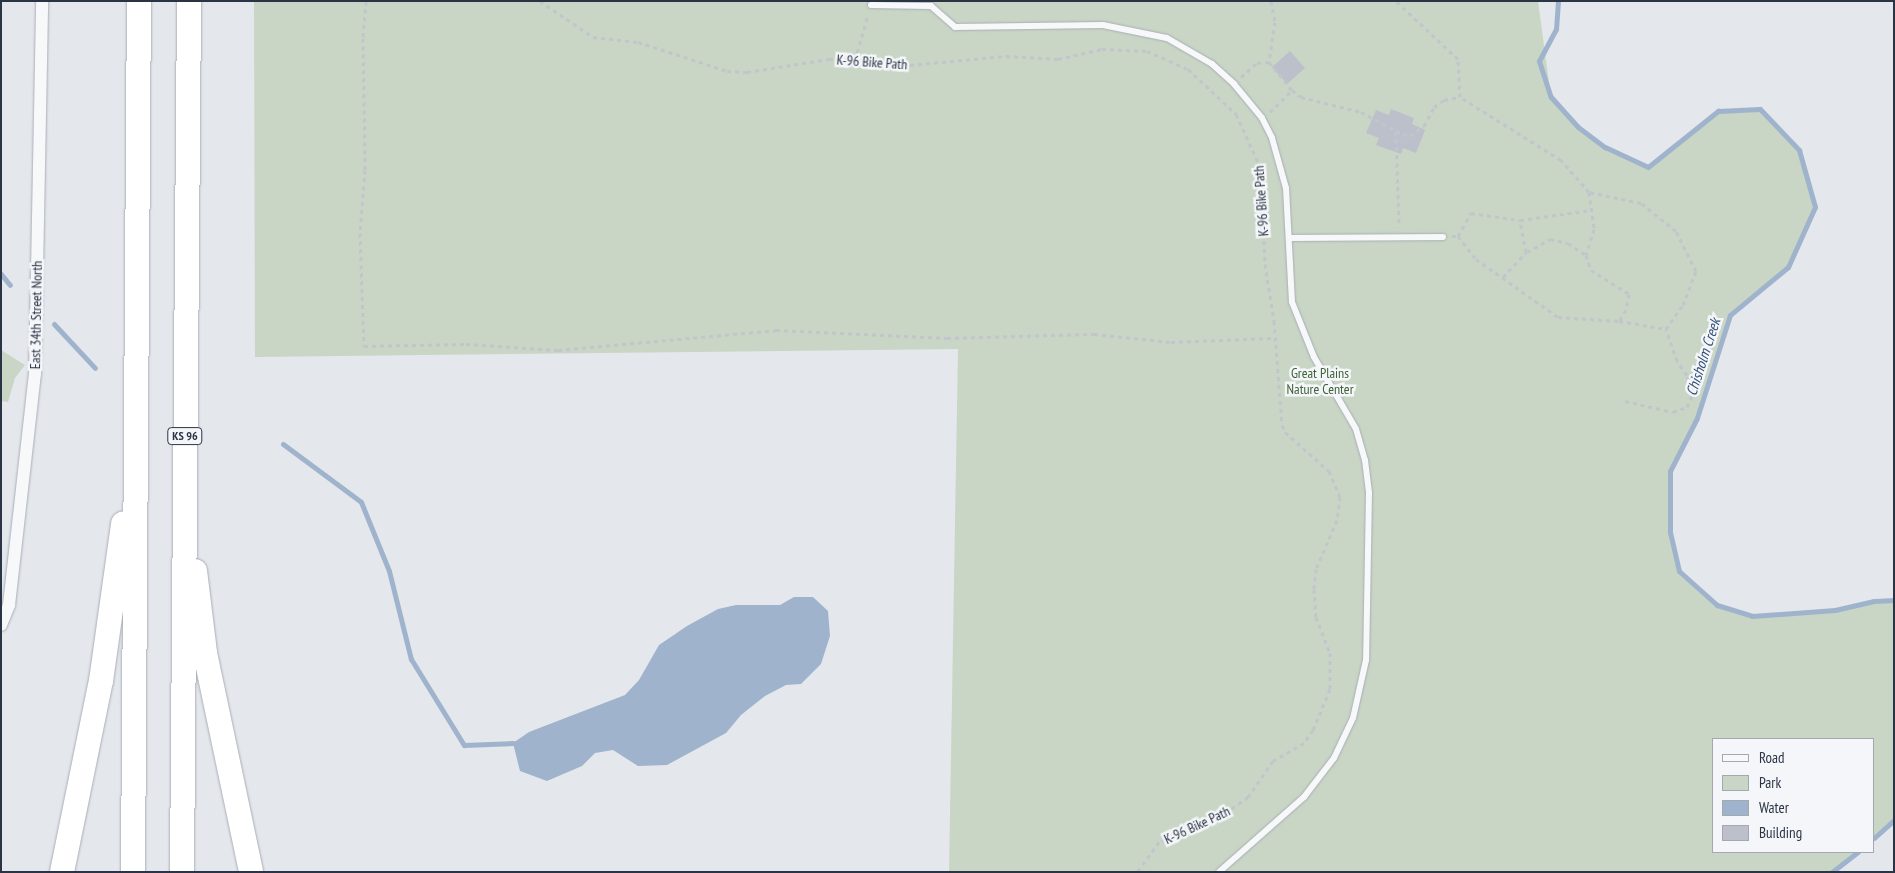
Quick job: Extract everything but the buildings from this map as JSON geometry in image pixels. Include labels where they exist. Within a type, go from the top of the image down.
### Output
[{"type":"highway","points":[[133,872],[139,1]]},
{"type":"highway","name":"KS 96","points":[[182,872],[189,1]]},
{"type":"highway","points":[[62,872],[101,681],[135,431]]},
{"type":"highway","points":[[184,475],[205,653],[251,872]]},
{"type":"street","name":"East 34th Street North","points":[[1,625],[9,604],[35,374],[42,1]]},
{"type":"lane","points":[[871,6],[931,6],[955,27],[1103,25],[1159,36],[1189,49],[1212,64],[1234,84],[1262,118],[1281,163],[1289,238],[1289,277],[1301,329],[1356,430],[1365,460],[1368,493],[1366,660],[1353,718],[1329,765],[1304,797],[1219,872]]},
{"type":"lane","points":[[1289,238],[1443,237]]},
{"type":"path","points":[[366,1],[363,38],[365,170],[360,233],[364,346],[466,344],[558,350],[776,330],[947,338],[1094,334],[1171,342],[1275,338]]},
{"type":"path","name":"K-96 Bike Path","points":[[540,1],[594,37],[638,42],[727,71],[747,72],[829,59],[910,65],[1006,56],[1058,59],[1084,51],[1127,48],[1147,51],[1188,70],[1236,114],[1256,153],[1263,186],[1265,264],[1275,338],[1282,425],[1285,432],[1329,471],[1340,498],[1337,520],[1316,569],[1314,589],[1316,617],[1330,653],[1330,689],[1313,730],[1304,743],[1273,761],[1248,797],[1224,814],[1159,842],[1137,872]]},
{"type":"path","points":[[1271,1],[1275,22],[1269,62],[1292,90],[1301,97],[1361,112],[1396,131],[1410,136],[1424,126],[1434,108],[1444,100],[1460,97],[1561,160],[1589,192],[1594,229],[1586,255],[1591,270],[1629,294],[1626,310],[1619,320]]},
{"type":"path","points":[[1396,1],[1458,59],[1460,97]]},
{"type":"path","points":[[855,60],[871,6]]},
{"type":"path","points":[[1262,118],[1292,90]]},
{"type":"path","points":[[1396,131],[1399,237]]},
{"type":"path","points":[[1589,192],[1641,203],[1676,231],[1696,271],[1683,305],[1666,329]]},
{"type":"path","points":[[1458,236],[1471,214],[1520,220],[1591,210]]},
{"type":"path","points":[[1520,220],[1526,252]]},
{"type":"path","points":[[1458,236],[1476,260],[1558,316],[1619,320],[1666,329]]},
{"type":"path","points":[[1443,237],[1458,236]]},
{"type":"path","points":[[1503,277],[1526,252],[1550,239],[1568,243],[1586,255]]},
{"type":"path","points":[[1625,401],[1672,412],[1687,407],[1692,396],[1687,375],[1677,361],[1666,329]]},
{"type":"green space","name":"Great Plains Nature Center","points":[[254,1],[1538,1],[1551,97],[1578,127],[1605,147],[1648,167],[1718,111],[1760,109],[1799,150],[1815,207],[1788,267],[1730,315],[1697,417],[1670,471],[1670,532],[1679,571],[1717,605],[1752,616],[1835,610],[1874,601],[1894,600],[1894,820],[1875,837],[1875,738],[1712,738],[1712,853],[1857,853],[1832,872],[949,872],[958,349],[255,357]]},
{"type":"green space","points":[[1,350],[25,365],[15,378],[8,402],[1,401]]},
{"type":"water","points":[[794,597],[813,597],[828,611],[830,636],[821,664],[801,684],[786,685],[765,696],[741,715],[726,733],[667,765],[638,766],[613,750],[595,753],[582,766],[547,781],[520,771],[513,743],[529,732],[625,695],[639,680],[659,645],[687,626],[718,609],[736,605],[780,605]]},
{"type":"waterway","name":"Chisholm Creek","points":[[1558,1],[1556,29],[1539,61],[1551,97],[1578,127],[1605,147],[1648,167],[1718,111],[1760,109],[1799,150],[1815,207],[1788,267],[1730,315],[1697,418],[1670,471],[1670,532],[1679,571],[1717,605],[1752,616],[1835,610],[1874,601],[1894,600]]},
{"type":"waterway","points":[[1,274],[10,285]]},
{"type":"waterway","points":[[54,324],[95,368]]},
{"type":"waterway","points":[[283,444],[361,502],[389,571],[411,659],[464,745],[513,743]]},
{"type":"waterway","name":"Chisholm Creek","points":[[1875,837],[1894,820]]},
{"type":"waterway","name":"Chisholm Creek","points":[[1832,872],[1857,853]]}]
